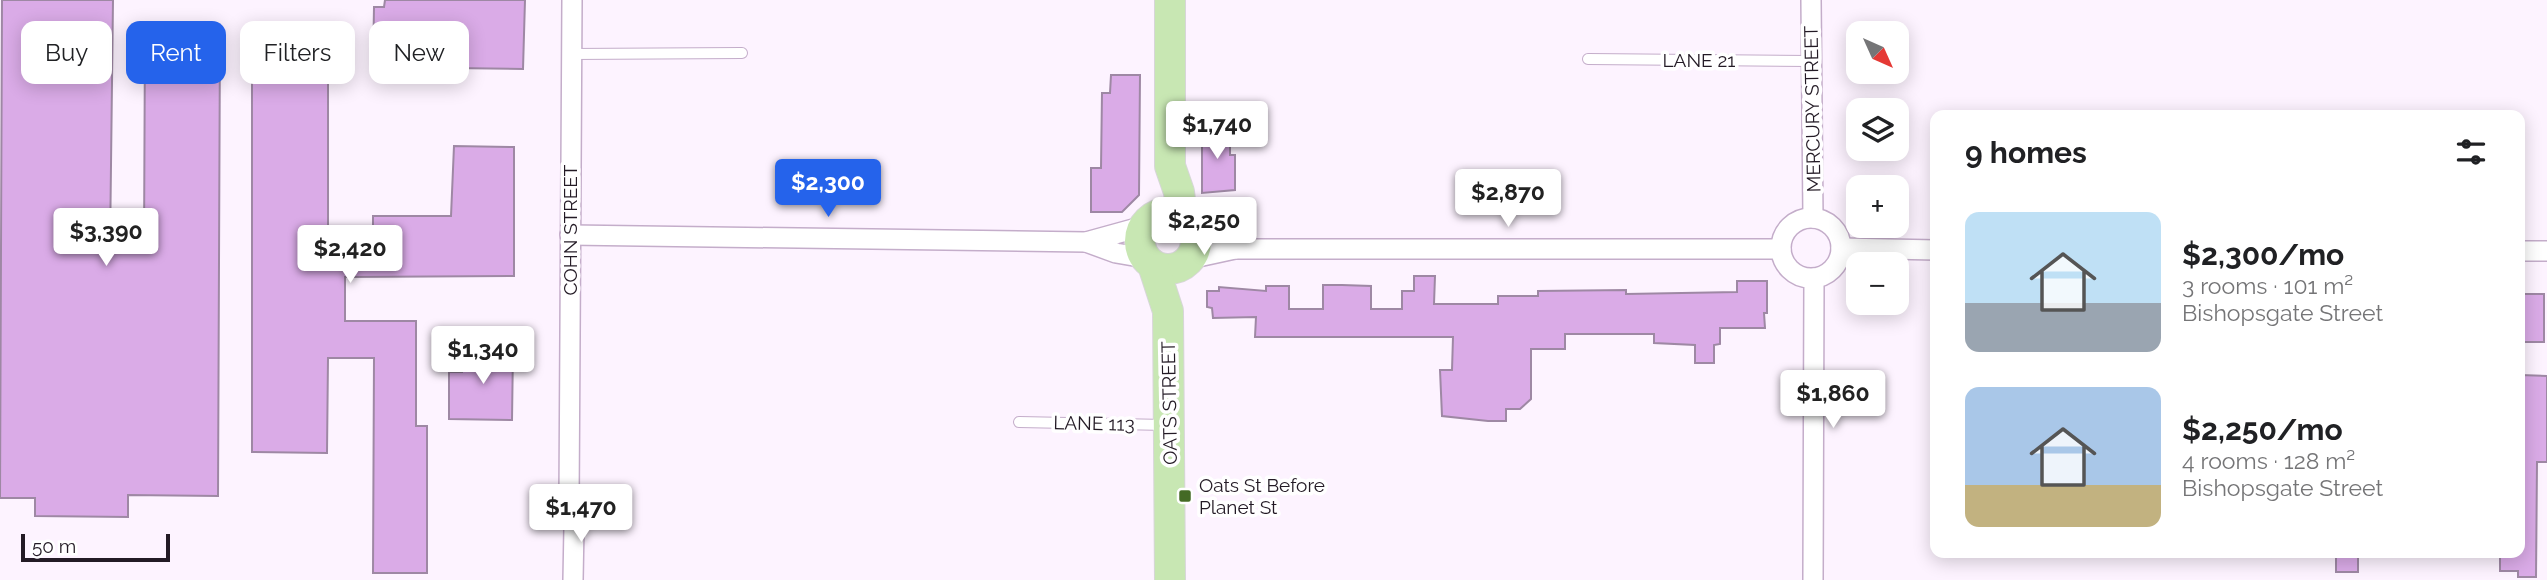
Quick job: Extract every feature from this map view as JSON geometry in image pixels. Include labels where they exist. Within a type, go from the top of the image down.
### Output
[{"type":"main road","points":[[1169,221],[1140,243],[1149,261],[1166,270],[1186,262],[1196,243],[1169,221],[1160,190],[1170,166],[1170,0]]},
{"type":"main road","name":"OATS STREET","points":[[1149,261],[1168,311],[1170,580]]},
{"type":"main road","name":"OATS STREET","points":[[1168,311],[1186,262]]},
{"type":"street","name":"COHN STREET","points":[[571,578],[574,527],[569,502],[572,0]]},
{"type":"street","name":"MERCURY STREET","points":[[1811,0],[1813,218]]},
{"type":"street","points":[[1813,218],[1822,220],[1836,231],[1841,248],[1836,265],[1823,276],[1804,278],[1788,268],[1781,249],[1787,230],[1803,219],[1813,218]]},
{"type":"street","points":[[570,236],[1086,242],[1169,221],[1235,249]]},
{"type":"street","points":[[1086,242],[1149,261]]},
{"type":"street","points":[[1841,248],[1930,250]]},
{"type":"street","points":[[1186,262],[1235,249],[1781,249]]},
{"type":"street","points":[[2525,251],[2547,251]]},
{"type":"street","points":[[1813,580],[1814,278]]},
{"type":"lane","points":[[572,54],[742,53]]},
{"type":"lane","name":"LANE 21","points":[[1588,59],[1811,61]]},
{"type":"lane","name":"LANE 113","points":[[1019,422],[1170,425]]},
{"type":"building","points":[[2,0],[113,0],[112,83],[112,21],[21,21],[21,84],[112,84],[110,248],[144,248],[145,84],[220,84],[218,496],[128,495],[128,517],[35,516],[35,498],[0,498]]},
{"type":"building","points":[[385,0],[525,0],[523,69],[469,68],[469,21],[374,21],[374,7],[384,7]]},
{"type":"building","points":[[1111,75],[1140,75],[1139,195],[1122,212],[1091,212],[1091,168],[1101,168],[1102,93],[1110,93]]},
{"type":"building","points":[[252,84],[328,84],[328,257],[373,257],[373,216],[451,216],[454,146],[514,147],[514,276],[345,277],[345,321],[416,321],[416,426],[427,426],[427,573],[373,573],[374,358],[328,358],[327,453],[252,452]]},
{"type":"building","points":[[1202,129],[1230,129],[1230,155],[1235,155],[1235,190],[1202,193]]},
{"type":"building","points":[[1414,276],[1435,276],[1434,304],[1498,304],[1498,296],[1538,296],[1538,291],[1626,290],[1626,294],[1737,292],[1737,281],[1767,281],[1767,313],[1764,313],[1765,328],[1720,328],[1720,344],[1714,345],[1714,363],[1695,363],[1695,345],[1654,343],[1654,334],[1565,334],[1565,349],[1531,349],[1531,399],[1520,409],[1506,409],[1506,421],[1488,421],[1442,416],[1440,370],[1452,370],[1453,337],[1255,337],[1256,317],[1213,318],[1212,308],[1207,307],[1207,291],[1219,291],[1219,287],[1266,291],[1266,286],[1289,286],[1289,309],[1323,309],[1323,285],[1342,285],[1371,286],[1371,309],[1402,309],[1402,291],[1414,291]]},
{"type":"building","points":[[2525,294],[2544,294],[2544,342],[2525,342]]},
{"type":"building","points":[[462,349],[513,349],[512,420],[449,419],[449,372],[462,372]]},
{"type":"building","points":[[2525,375],[2547,376],[2547,462],[2537,462],[2536,577],[2518,577],[2518,571],[2500,571],[2500,558],[2525,558]]},
{"type":"building","points":[[2336,558],[2358,558],[2358,572],[2336,572]]},
{"type":"place","name":"Oats St Before Planet St","points":[[1185,496]]}]
